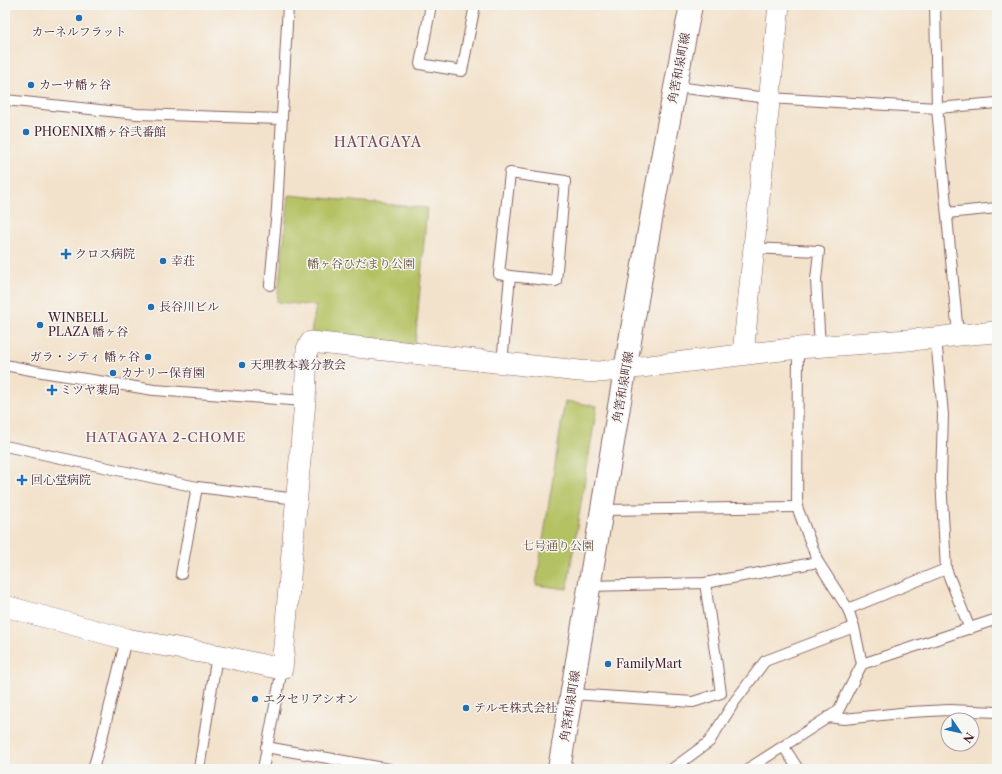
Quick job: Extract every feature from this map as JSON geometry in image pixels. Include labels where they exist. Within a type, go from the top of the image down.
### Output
[{"type":"main road","name":"角筈和泉町線","points":[[559,769],[675,86],[692,5]]},
{"type":"street","points":[[743,354],[779,5]]},
{"type":"street","points":[[5,606],[126,639],[216,655],[282,669],[305,401],[307,349],[311,342],[600,372],[798,348],[997,332]]},
{"type":"lane","points":[[270,284],[277,209],[288,5]]},
{"type":"lane","points":[[431,5],[420,64],[462,71],[475,5]]},
{"type":"lane","points":[[935,5],[936,108],[958,335]]},
{"type":"lane","points":[[675,86],[769,98],[936,108],[997,103]]},
{"type":"lane","points":[[5,100],[138,114],[281,119]]},
{"type":"lane","points":[[510,173],[565,181],[556,281],[510,276],[500,274],[510,173]]},
{"type":"lane","points":[[947,213],[997,208]]},
{"type":"lane","points":[[754,248],[819,251],[816,280],[820,347]]},
{"type":"lane","points":[[502,363],[510,276]]},
{"type":"lane","points":[[936,338],[943,415],[941,479],[946,569],[970,629]]},
{"type":"lane","points":[[751,767],[838,711],[862,664],[854,627],[848,609],[818,562],[797,507],[798,348]]},
{"type":"lane","points":[[5,365],[154,390],[305,401]]},
{"type":"lane","points":[[5,446],[197,487],[297,499]]},
{"type":"lane","points":[[181,574],[197,487]]},
{"type":"lane","points":[[603,510],[797,507]]},
{"type":"lane","points":[[590,586],[705,583],[818,562]]},
{"type":"lane","points":[[848,609],[946,569]]},
{"type":"lane","points":[[572,694],[693,702],[721,693],[705,583]]},
{"type":"lane","points":[[862,664],[997,619]]},
{"type":"lane","points":[[672,769],[709,742],[735,701],[764,661],[854,627]]},
{"type":"lane","points":[[93,769],[126,639]]},
{"type":"lane","points":[[199,769],[216,655]]},
{"type":"lane","points":[[263,769],[282,669]]},
{"type":"lane","points":[[828,717],[844,720],[910,712],[949,710],[997,712]]},
{"type":"lane","points":[[266,747],[389,769]]},
{"type":"lane","points":[[784,747],[798,769]]},
{"type":"green space","name":"幡ヶ谷ひだまり公園","points":[[289,195],[427,208],[415,345],[311,333],[316,306],[277,302]]},
{"type":"green space","name":"七号通り公園","points":[[565,401],[597,406],[567,589],[536,585]]},
{"type":"place","name":"カーネルフラット","points":[[79,18]]},
{"type":"place","name":"カーサ幡ヶ谷","points":[[31,85]]},
{"type":"place","name":"PHOENIX幡ヶ谷弐番館","points":[[26,132]]},
{"type":"place","name":"クロス病院","points":[[66,254]]},
{"type":"place","name":"幸荘","points":[[163,261]]},
{"type":"place","name":"長谷川ビル","points":[[151,307]]},
{"type":"place","name":"WINBELL PLAZA 幡ヶ谷","points":[[40,325]]},
{"type":"place","name":"ガラ・シティ 幡ヶ谷","points":[[148,357]]},
{"type":"place","name":"天理教本義分教会","points":[[242,365]]},
{"type":"place","name":"カナリー保育園","points":[[113,373]]},
{"type":"place","name":"ミツヤ薬局","points":[[52,390]]},
{"type":"place","name":"回心堂病院","points":[[22,480]]},
{"type":"place","name":"FamilyMart","points":[[608,664]]},
{"type":"place","name":"エクセリアシオン","points":[[255,699]]},
{"type":"place","name":"テルモ株式会社","points":[[466,708]]},
{"type":"district","name":"HATAGAYA","points":[[378,142]]},
{"type":"district","name":"HATAGAYA 2-CHOME","points":[[166,437]]}]
